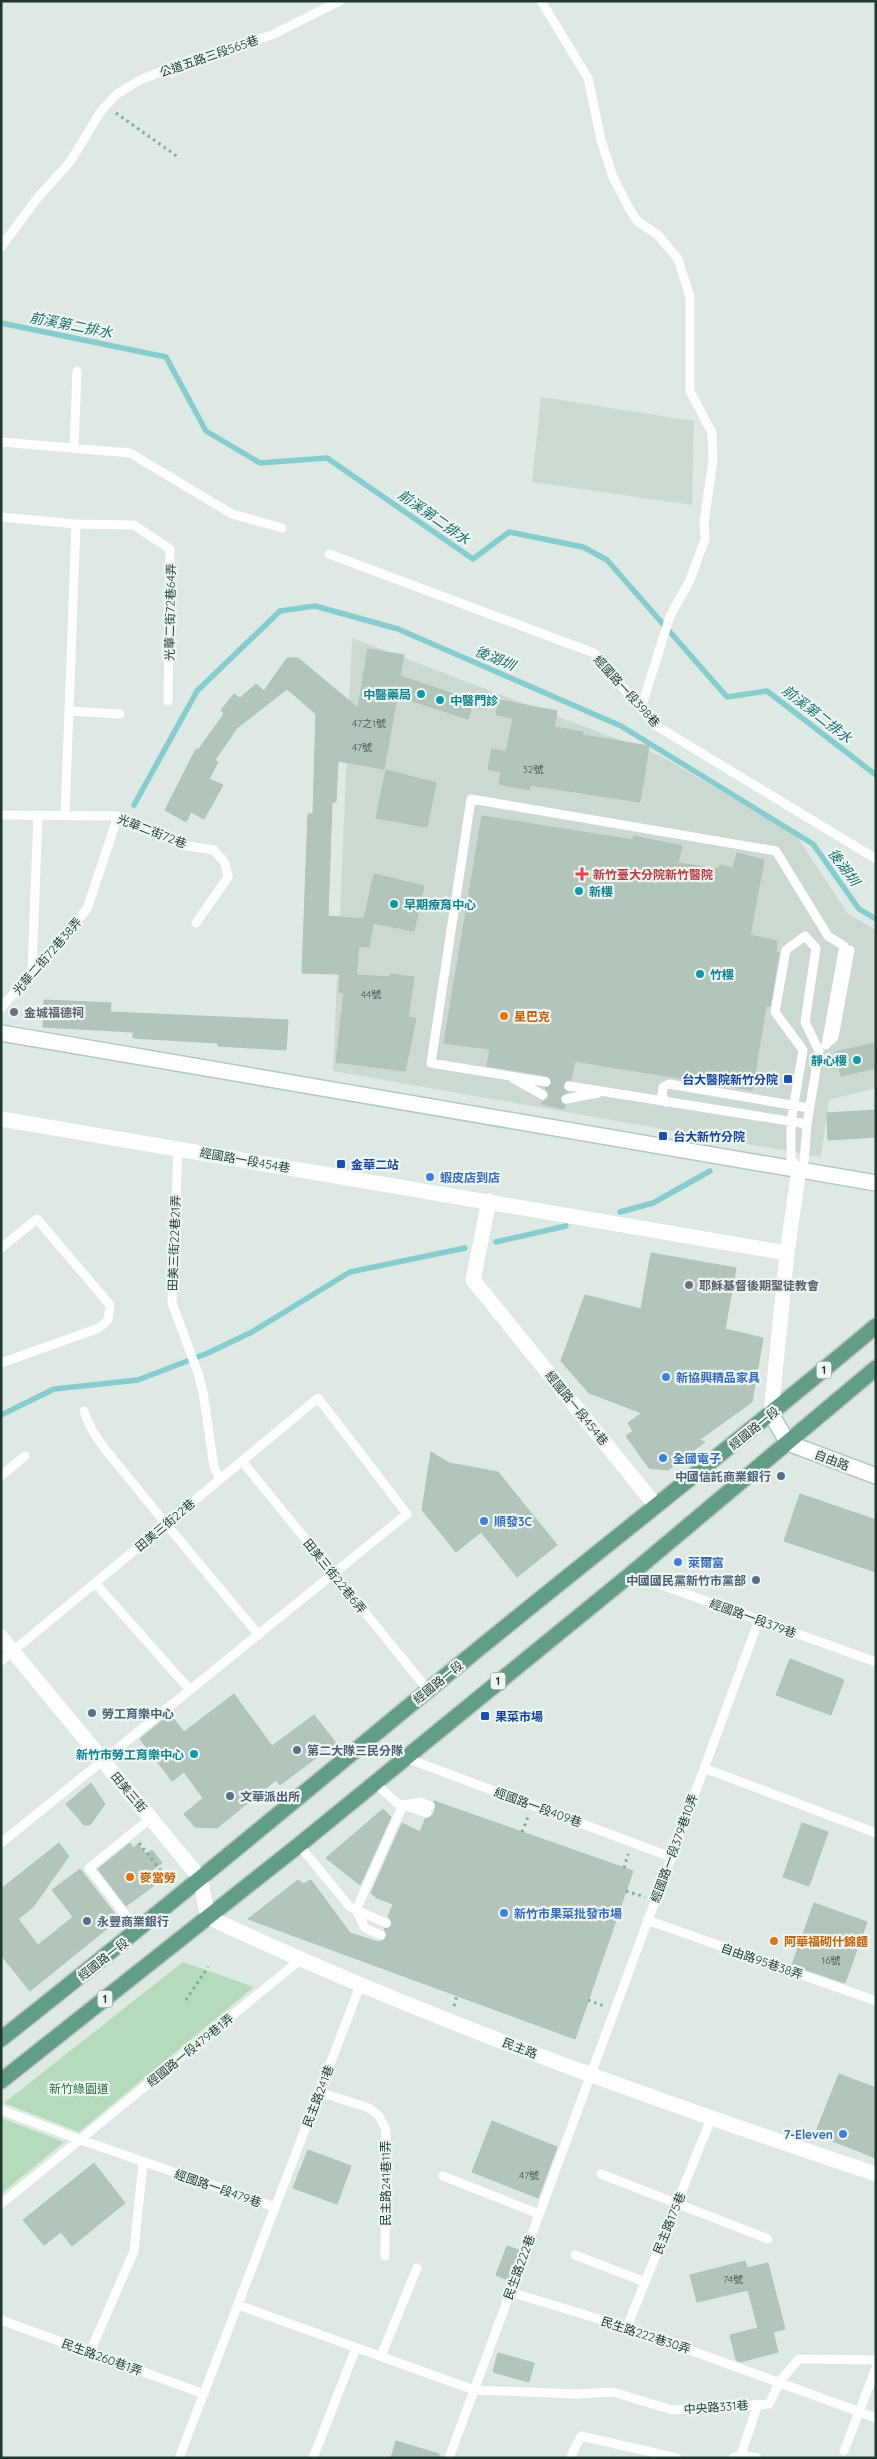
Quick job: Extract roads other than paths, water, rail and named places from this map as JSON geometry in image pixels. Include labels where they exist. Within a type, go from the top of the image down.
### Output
[{"type":"main road","name":"經國路一段","points":[[1,2039],[138,1931],[428,1690],[771,1414],[876,1326]]},
{"type":"main road","name":"1","points":[[1,2081],[406,1758],[631,1574],[876,1368]]},
{"type":"street","points":[[1,1033],[876,1183]]},
{"type":"street","name":"經國路一段454巷","points":[[1,1119],[787,1253]]},
{"type":"street","points":[[788,1443],[771,1414],[787,1253],[799,1169]]},
{"type":"street","name":"經國路一段454巷","points":[[490,1202],[473,1280],[656,1506]]},
{"type":"street","name":"自由路","points":[[788,1443],[876,1476]]},
{"type":"street","name":"田美三街","points":[[1,1636],[200,1878]]},
{"type":"street","points":[[200,1878],[208,1917]]},
{"type":"street","name":"民主路","points":[[208,1917],[360,1986],[590,2076],[876,2174]]},
{"type":"lane","points":[[541,1],[588,78],[602,140],[614,177],[625,200],[637,221],[658,235],[678,259],[690,297],[690,391],[712,433],[713,460],[704,523],[705,539],[690,580],[670,616],[666,636],[641,708]]},
{"type":"lane","name":"公道五路三段565巷","points":[[1,247],[40,196],[70,162],[105,106],[116,94],[140,80],[192,59],[272,35],[335,2]]},
{"type":"lane","points":[[74,448],[77,371]]},
{"type":"lane","points":[[1,442],[130,453],[232,514],[282,528]]},
{"type":"lane","name":"光華二街72巷64弄","points":[[1,517],[76,524],[134,525],[170,550],[168,701]]},
{"type":"lane","points":[[66,816],[76,524]]},
{"type":"lane","name":"經國路一段398巷","points":[[330,554],[594,653],[655,725],[876,859]]},
{"type":"lane","points":[[69,711],[120,714]]},
{"type":"lane","points":[[546,1082],[431,1063],[471,799],[776,851],[828,936],[844,946],[822,1048],[809,1108],[804,1162],[799,1169],[791,1159],[791,1122],[803,1050],[775,1012],[786,950],[806,936],[816,948],[805,1022],[822,1048]]},
{"type":"lane","name":"光華二街72巷","points":[[1,814],[118,816],[182,845],[214,850],[225,863],[228,877],[196,923]]},
{"type":"lane","points":[[32,971],[38,815]]},
{"type":"lane","name":"光華二街72巷38弄","points":[[1,1008],[87,909],[118,816]]},
{"type":"lane","points":[[803,1050],[822,1048],[834,1037],[850,950]]},
{"type":"lane","points":[[507,1076],[543,1095]]},
{"type":"lane","points":[[666,1102],[662,1096],[663,1087],[669,1084],[809,1108]]},
{"type":"lane","points":[[569,1086],[807,1124]]},
{"type":"lane","points":[[566,1099],[605,1092]]},
{"type":"lane","name":"田美三街22巷21弄","points":[[178,1149],[172,1303],[192,1351],[204,1392],[214,1467],[220,1479]]},
{"type":"lane","points":[[1,1248],[37,1219],[110,1305],[108,1320],[99,1328],[1,1364]]},
{"type":"lane","name":"田美三街22巷","points":[[1,1661],[318,1398],[407,1514],[334,1574]]},
{"type":"lane","points":[[84,1411],[87,1422],[98,1439],[259,1635]]},
{"type":"lane","points":[[1,1476],[25,1456]]},
{"type":"lane","name":"田美三街22巷6弄","points":[[242,1461],[428,1690]]},
{"type":"lane","points":[[1,1844],[334,1574]]},
{"type":"lane","name":"經國路一段379巷","points":[[631,1574],[876,1662]]},
{"type":"lane","points":[[96,1582],[190,1690]]},
{"type":"lane","name":"經國路一段379巷10弄","points":[[590,2076],[759,1620]]},
{"type":"lane","name":"經國路一段409巷","points":[[406,1758],[671,1857]]},
{"type":"lane","points":[[704,1768],[876,1833]]},
{"type":"lane","points":[[374,1782],[397,1804],[429,1810]]},
{"type":"lane","points":[[356,1910],[403,1805]]},
{"type":"lane","points":[[138,1931],[89,1868],[151,1818]]},
{"type":"lane","points":[[299,1845],[350,1907],[386,1923]]},
{"type":"lane","points":[[356,1910],[365,1928],[381,1935]]},
{"type":"lane","name":"自由路95巷38弄","points":[[647,1920],[876,2000]]},
{"type":"lane","name":"經國路一段479巷1弄","points":[[1,2204],[300,1960]]},
{"type":"lane","name":"民主路241巷","points":[[275,2207],[360,1986]]},
{"type":"lane","name":"民生路222巷","points":[[449,2458],[590,2076]]},
{"type":"lane","name":"民主路241巷11弄","points":[[319,2092],[369,2108],[379,2116],[386,2130],[385,2256]]},
{"type":"lane","name":"經國路一段479巷","points":[[1,2110],[80,2140],[275,2207],[179,2458]]},
{"type":"lane","name":"民主路175巷","points":[[626,2327],[711,2119]]},
{"type":"lane","points":[[90,2352],[134,2251],[143,2162]]},
{"type":"lane","points":[[601,2174],[768,2239]]},
{"type":"lane","points":[[443,2176],[539,2214]]},
{"type":"lane","points":[[575,2255],[645,2282]]},
{"type":"lane","points":[[381,2356],[417,2268]]},
{"type":"lane","name":"民生路222巷30弄","points":[[510,2292],[626,2327],[876,2418]]},
{"type":"lane","name":"中央路331巷","points":[[238,2305],[474,2390],[578,2394],[613,2392],[672,2410],[769,2404],[780,2382],[798,2359],[876,2360]]},
{"type":"lane","name":"民生路260巷1弄","points":[[1,2320],[204,2394]]},
{"type":"lane","points":[[313,2458],[356,2348]]},
{"type":"lane","points":[[844,2451],[876,2368]]},
{"type":"lane","points":[[757,2458],[737,2456],[758,2404]]},
{"type":"lane","points":[[570,2458],[581,2436],[677,2458]]},
{"type":"waterway","name":"前溪第二排水","points":[[1,323],[166,357],[206,431],[260,463],[327,458],[473,559],[509,532],[583,547],[607,560],[727,697],[767,691],[876,775]]},
{"type":"waterway","name":"後湖圳","points":[[134,805],[197,691],[280,611],[315,606],[398,629],[621,726],[813,844],[859,909],[876,919]]},
{"type":"waterway","points":[[620,1212],[653,1203],[710,1171]]},
{"type":"waterway","points":[[496,1242],[566,1226]]},
{"type":"waterway","points":[[1,1415],[54,1389],[138,1380],[208,1353],[252,1332],[350,1272],[465,1248]]},
{"type":"place","name":"中醫藥局","points":[[421,694]]},
{"type":"place","name":"中醫門診","points":[[440,700]]},
{"type":"place","name":"新竹臺大分院新竹醫院","points":[[582,874]]},
{"type":"place","name":"新樓","points":[[579,891]]},
{"type":"place","name":"早期療育中心","points":[[394,904]]},
{"type":"place","name":"竹樓","points":[[700,974]]},
{"type":"place","name":"金城福德祠","points":[[14,1012]]},
{"type":"place","name":"星巴克","points":[[504,1016]]},
{"type":"place","name":"靜心樓","points":[[857,1060]]},
{"type":"place","name":"台大醫院新竹分院","points":[[788,1079]]},
{"type":"place","name":"台大新竹分院","points":[[663,1136]]},
{"type":"place","name":"金華二站","points":[[341,1164]]},
{"type":"place","name":"蝦皮店到店","points":[[430,1177]]},
{"type":"place","name":"耶穌基督後期聖徒教會","points":[[689,1285]]},
{"type":"place","name":"新協興精品家具","points":[[666,1377]]},
{"type":"place","name":"全國電子","points":[[663,1458]]},
{"type":"place","name":"中國信託商業銀行","points":[[781,1476]]},
{"type":"place","name":"順發3C","points":[[484,1521]]},
{"type":"place","name":"萊爾富","points":[[678,1562]]},
{"type":"place","name":"中國國民黨新竹市黨部","points":[[756,1580]]},
{"type":"place","name":"勞工育樂中心","points":[[92,1713]]},
{"type":"place","name":"果菜市場","points":[[485,1716]]},
{"type":"place","name":"第二大隊三民分隊","points":[[297,1750]]},
{"type":"place","name":"新竹市勞工育樂中心","points":[[194,1754]]},
{"type":"place","name":"文華派出所","points":[[230,1796]]},
{"type":"place","name":"麥當勞","points":[[130,1877]]},
{"type":"place","name":"新竹市果菜批發市場","points":[[504,1913]]},
{"type":"place","name":"永豐商業銀行","points":[[87,1921]]},
{"type":"place","name":"阿華福砌什錦麵","points":[[774,1941]]},
{"type":"place","name":"7-Eleven","points":[[843,2134]]},
{"type":"park label","name":"新竹綠園道","points":[[79,2088]]}]
